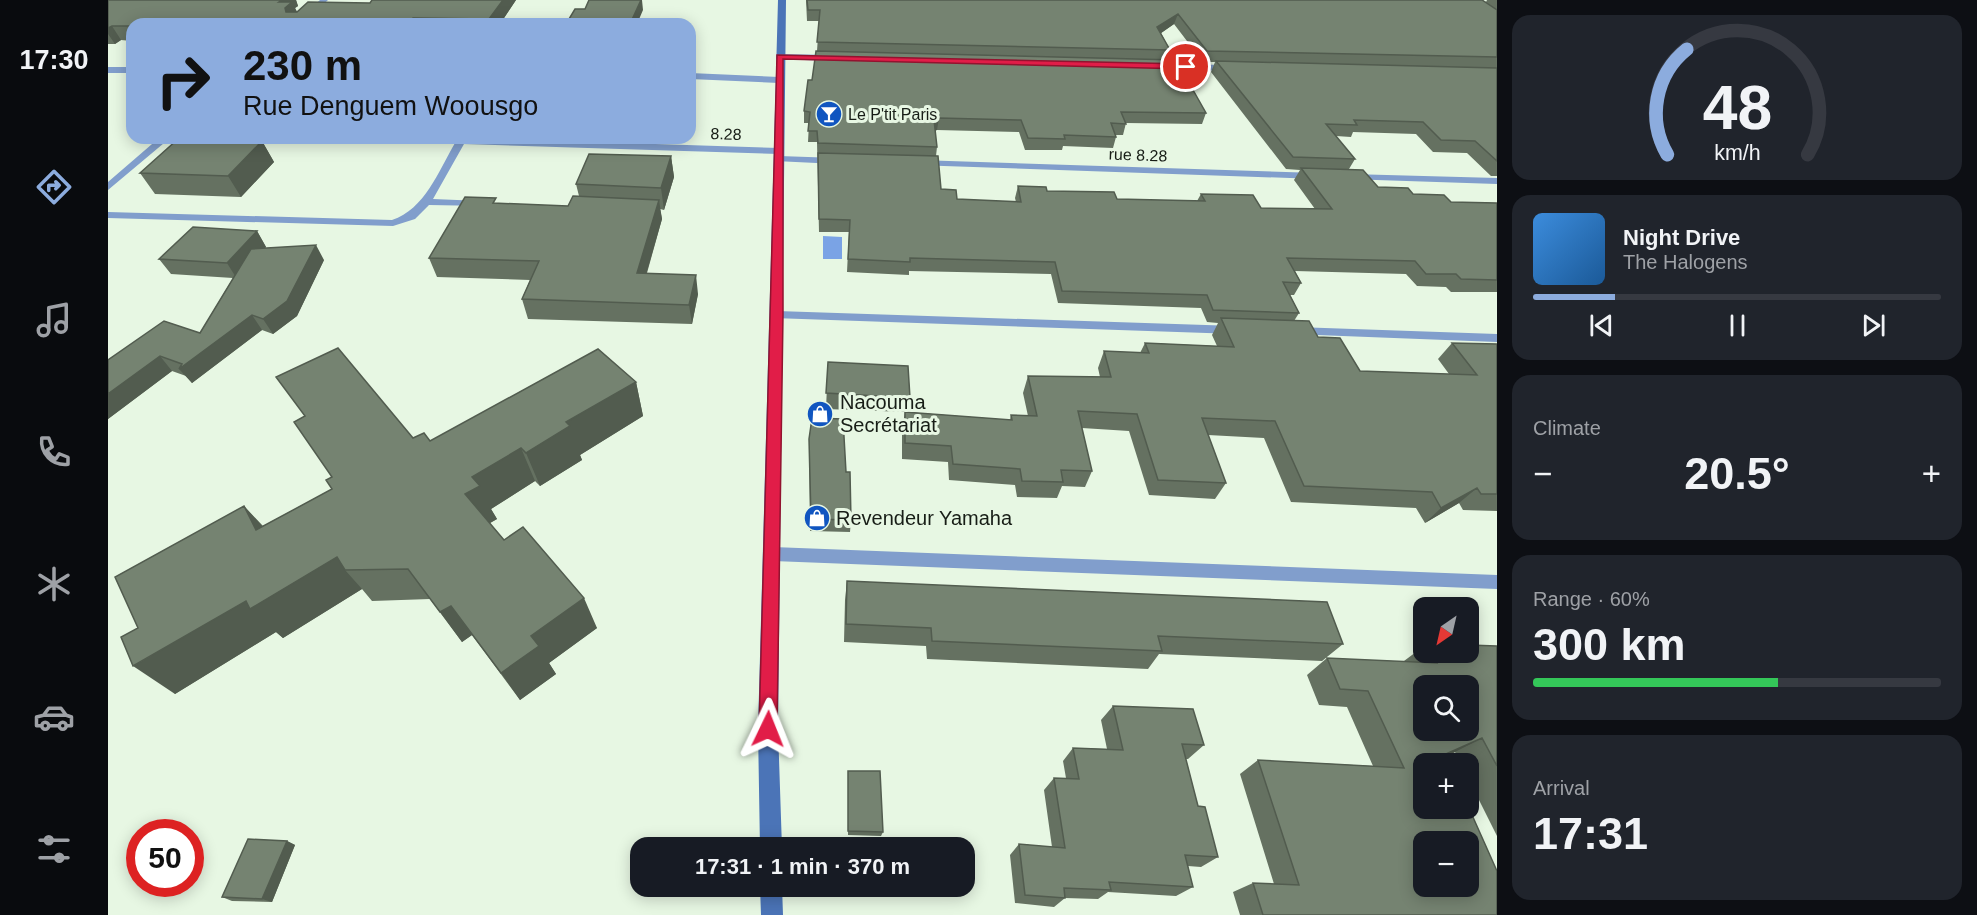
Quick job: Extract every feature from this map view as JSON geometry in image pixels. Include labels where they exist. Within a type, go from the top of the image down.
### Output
[{"type":"main road","points":[[771,837],[768,729],[777,315],[779,57],[782,0]]},
{"type":"main road","points":[[771,897],[772,915]]},
{"type":"street","points":[[304,18],[324,0]]},
{"type":"street","points":[[779,57],[839,58]]},
{"type":"street","points":[[1150,66],[1246,68]]},
{"type":"street","points":[[108,70],[126,70]]},
{"type":"street","points":[[696,76],[779,80]]},
{"type":"street","points":[[108,187],[158,144]]},
{"type":"street","points":[[108,215],[393,223],[411,217],[426,202],[459,144]]},
{"type":"street","name":"8.28","points":[[601,144],[779,155]]},
{"type":"street","points":[[779,155],[851,161]]},
{"type":"street","name":"rue 8.28","points":[[910,163],[1329,176]]},
{"type":"street","points":[[1341,176],[1497,181]]},
{"type":"street","points":[[426,202],[497,205]]},
{"type":"street","points":[[777,315],[1245,330]]},
{"type":"street","points":[[1281,331],[1497,338]]},
{"type":"street","points":[[773,554],[1497,582]]},
{"type":"water","points":[[823,236],[842,237],[842,259],[823,259]]},
{"type":"building","points":[[108,0],[282,0],[279,2],[292,2],[285,8],[286,12],[297,12],[308,2],[503,0],[490,18],[126,18],[126,26],[108,28]]},
{"type":"building","points":[[589,0],[641,0],[633,18],[570,18],[575,9],[585,9]]},
{"type":"building","points":[[807,0],[1482,0],[1497,10],[1497,57],[1207,51],[1178,14],[1157,27],[1170,50],[817,42],[820,10],[808,10]]},
{"type":"building","points":[[816,51],[1176,60],[1206,113],[1121,112],[1126,124],[1111,123],[1116,137],[1064,135],[1065,139],[1028,138],[1021,120],[939,118],[934,120],[937,147],[818,143],[817,131],[808,131],[810,112],[804,111],[808,80],[812,80]]},
{"type":"building","points":[[1216,61],[1497,68],[1497,161],[1475,141],[1441,140],[1423,122],[1354,120],[1357,125],[1326,124],[1355,159],[1293,157]]},
{"type":"building","points":[[172,144],[259,144],[228,176],[140,173]]},
{"type":"building","points":[[818,153],[938,156],[941,189],[956,190],[957,199],[1021,202],[1018,186],[1046,187],[1047,191],[1114,192],[1117,199],[1205,201],[1201,194],[1253,195],[1261,208],[1332,209],[1301,168],[1363,170],[1378,187],[1408,188],[1413,194],[1444,195],[1451,202],[1497,203],[1497,280],[1461,279],[1456,274],[1426,274],[1415,261],[1287,258],[1301,283],[1283,282],[1299,313],[1213,310],[1207,295],[1062,291],[1055,262],[910,258],[910,262],[848,259],[850,220],[819,219]]},
{"type":"building","points":[[589,154],[671,156],[661,188],[576,184]]},
{"type":"building","points":[[573,196],[659,200],[637,273],[696,275],[689,305],[522,299],[539,261],[429,258],[465,197],[496,198],[493,203],[568,206]]},
{"type":"building","points":[[193,227],[257,231],[227,263],[159,259]]},
{"type":"building","points":[[316,245],[287,301],[263,319],[252,315],[179,369],[182,364],[160,356],[108,394],[108,360],[164,321],[200,333],[251,249]]},
{"type":"building","points":[[1221,318],[1309,321],[1318,337],[1340,338],[1360,371],[1477,375],[1452,343],[1497,344],[1497,494],[1481,494],[1477,488],[1441,508],[1432,492],[1304,486],[1275,421],[1202,418],[1226,483],[1158,480],[1137,414],[1078,411],[1092,471],[1061,470],[1063,482],[1022,481],[1020,469],[953,464],[951,446],[905,443],[905,412],[1012,420],[1011,415],[1037,416],[1028,376],[1111,377],[1104,351],[1149,353],[1145,343],[1234,347]]},
{"type":"building","points":[[338,348],[413,438],[424,433],[430,441],[598,349],[636,382],[566,422],[570,426],[526,453],[521,448],[472,477],[480,486],[465,494],[504,540],[523,527],[584,598],[531,636],[539,646],[501,673],[451,606],[440,612],[408,569],[345,570],[337,557],[250,609],[246,601],[133,666],[121,637],[138,628],[115,577],[244,506],[256,530],[332,489],[326,480],[332,477],[294,422],[305,416],[276,377]]},
{"type":"building","points":[[828,362],[908,366],[910,398],[826,393]]},
{"type":"building","points":[[812,418],[843,419],[846,472],[850,472],[851,520],[811,519],[809,439]]},
{"type":"building","points":[[847,581],[1327,602],[1343,644],[1158,636],[1162,651],[932,641],[931,628],[846,624]]},
{"type":"building","points":[[1479,645],[1497,646],[1497,766],[1482,738],[1479,739],[1479,675],[1413,675],[1413,741],[1475,741],[1448,753],[1413,753],[1413,819],[1474,819],[1497,871],[1497,915],[1263,915],[1253,883],[1299,885],[1258,760],[1404,768],[1368,691],[1340,689],[1327,658],[1413,663],[1479,663]]},
{"type":"building","points":[[1113,706],[1193,709],[1204,745],[1182,744],[1198,806],[1205,807],[1218,857],[1185,855],[1193,887],[1109,882],[1111,890],[1064,888],[1065,898],[1025,895],[1019,844],[1065,848],[1054,778],[1079,779],[1073,748],[1123,750]]},
{"type":"building","points":[[848,771],[880,771],[883,832],[848,831]]},
{"type":"building","points":[[248,839],[287,841],[262,899],[222,897]]},
{"type":"place","name":"Le P'tit Paris","points":[[829,114]]},
{"type":"place","name":"Nacouma Secrétariat","points":[[820,414]]},
{"type":"place","name":"Revendeur Yamaha","points":[[817,518]]},
{"type":"route","points":[[768,729],[777,315],[779,57],[1186,67]]}]
